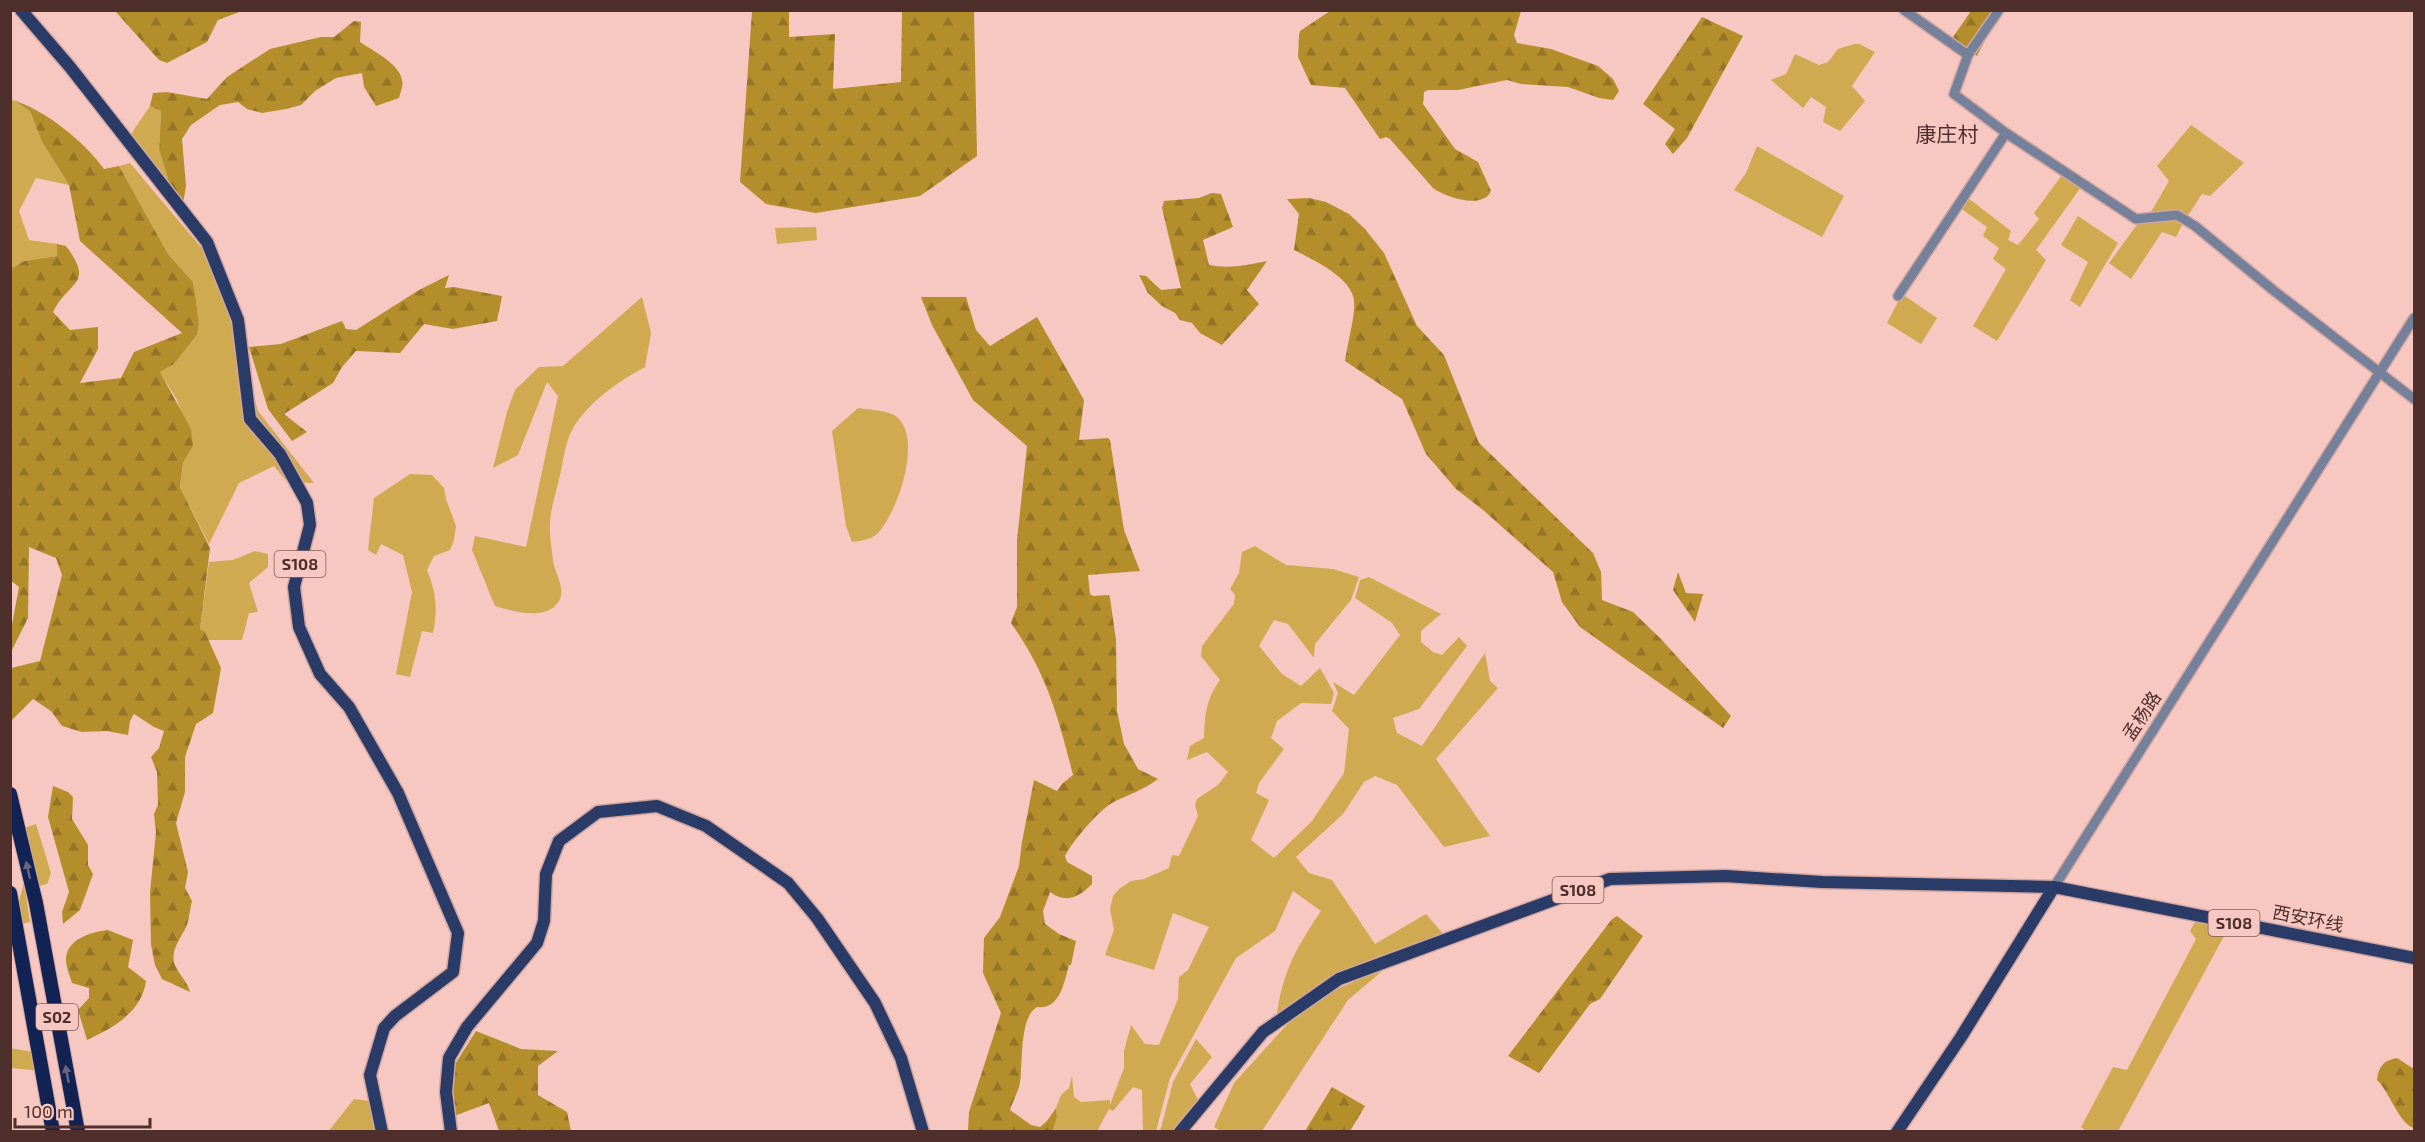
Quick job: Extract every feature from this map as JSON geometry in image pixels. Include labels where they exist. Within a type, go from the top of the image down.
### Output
[{"type":"highway","name":"S02","points":[[10,794],[36,903],[78,1131]]},
{"type":"highway","name":"S02","points":[[10,893],[53,1131]]},
{"type":"main road","name":"S108","points":[[21,10],[70,67],[207,242],[238,320],[250,419],[280,453],[307,503],[310,525],[294,587],[299,627],[321,674],[349,707],[398,793],[458,933],[453,972],[395,1016],[384,1028],[370,1075],[382,1131]]},
{"type":"main road","points":[[451,1131],[446,1092],[449,1058],[466,1027],[537,943],[544,921],[546,874],[559,841],[598,812],[657,806],[706,826],[788,883],[817,918],[875,1003],[901,1058],[923,1131]]},
{"type":"main road","name":"S108","points":[[1180,1131],[1263,1032],[1339,979],[1610,879],[1725,876],[1822,882],[2054,887]]},
{"type":"main road","name":"西安环线","points":[[2054,887],[2415,958]]},
{"type":"main road","name":"孟杨路","points":[[1897,1131],[1961,1037],[2054,887]]},
{"type":"street","points":[[1904,10],[1968,56]]},
{"type":"street","points":[[1999,10],[1968,56],[1954,94],[2006,133],[2136,219],[2176,215],[2195,226],[2380,375],[2415,399]]},
{"type":"street","points":[[1898,296],[2006,133]]},
{"type":"street","name":"孟杨路","points":[[2054,887],[2415,318]]},
{"type":"shaded area","points":[[1854,44],[1875,52],[1852,86],[1865,101],[1840,131],[1823,122],[1826,107],[1811,97],[1803,108],[1771,80],[1786,74],[1795,54],[1819,65],[1828,62],[1838,49]]},
{"type":"shaded area","points":[[11,99],[30,111],[42,142],[69,185],[36,178],[19,211],[29,240],[57,244],[57,256],[24,261],[11,269]]},
{"type":"shaded area","points":[[150,106],[161,111],[159,150],[168,178],[163,188],[125,143]]},
{"type":"shaded area","points":[[2191,125],[2244,163],[2210,196],[2202,194],[2185,220],[2148,217],[2169,181],[2157,166]]},
{"type":"shaded area","points":[[1757,146],[1844,196],[1822,237],[1734,190],[1746,173]]},
{"type":"shaded area","points":[[130,163],[215,264],[258,411],[314,483],[287,482],[274,466],[239,483],[209,544],[180,487],[183,463],[193,446],[177,400],[160,372],[174,364],[197,335],[199,324],[193,282],[168,254],[119,166]]},
{"type":"shaded area","points":[[2062,175],[2081,187],[2036,250],[2046,260],[1997,341],[1973,326],[2006,269],[1993,259],[1999,248],[1983,236],[1987,227],[1956,205],[1964,195],[2011,231],[2008,240],[2018,245],[2039,219],[2034,213]]},
{"type":"shaded area","points":[[2078,216],[2118,243],[2080,307],[2070,300],[2088,262],[2061,245]]},
{"type":"shaded area","points":[[2165,216],[2183,223],[2176,237],[2162,232],[2131,279],[2109,263],[2139,222]]},
{"type":"shaded area","points":[[816,227],[817,240],[777,244],[775,228]]},
{"type":"shaded area","points":[[1902,294],[1937,318],[1921,344],[1887,323]]},
{"type":"shaded area","points":[[642,297],[651,333],[645,367],[623,380],[592,404],[576,423],[566,445],[550,524],[553,561],[561,586],[559,601],[546,611],[538,613],[520,612],[495,606],[472,550],[475,536],[526,547],[558,396],[547,382],[518,455],[493,468],[515,390],[539,367],[563,366]]},
{"type":"shaded area","points":[[858,408],[894,415],[905,429],[908,443],[904,476],[886,523],[872,537],[852,542],[846,526],[832,431]]},
{"type":"shaded area","points":[[410,474],[432,475],[444,488],[456,526],[450,550],[434,556],[427,570],[435,601],[435,625],[433,633],[422,631],[410,677],[396,674],[412,592],[403,555],[381,544],[376,555],[368,550],[374,498]]},
{"type":"shaded area","points":[[1255,546],[1286,565],[1333,569],[1359,577],[1351,600],[1315,644],[1314,658],[1288,624],[1274,620],[1259,646],[1282,674],[1301,686],[1320,668],[1334,693],[1331,704],[1301,703],[1277,721],[1271,738],[1284,749],[1259,783],[1256,793],[1269,800],[1251,840],[1274,858],[1312,821],[1344,773],[1349,729],[1332,711],[1338,693],[1333,682],[1354,695],[1400,635],[1392,623],[1355,598],[1360,580],[1369,577],[1441,614],[1421,631],[1421,642],[1433,652],[1442,655],[1459,637],[1467,646],[1419,709],[1393,718],[1397,733],[1422,746],[1485,653],[1490,681],[1498,688],[1436,759],[1490,836],[1444,847],[1397,785],[1375,776],[1364,782],[1343,814],[1296,857],[1309,873],[1332,880],[1375,944],[1426,914],[1445,936],[1330,981],[1276,1024],[1281,992],[1290,964],[1321,911],[1293,891],[1275,931],[1236,958],[1170,1078],[1156,1131],[1143,1131],[1142,1090],[1133,1087],[1113,1111],[1109,1109],[1097,1131],[1053,1132],[1057,1117],[1056,1108],[1061,1095],[1069,1088],[1072,1076],[1074,1097],[1081,1102],[1110,1100],[1110,1105],[1124,1068],[1124,1051],[1131,1025],[1145,1044],[1159,1045],[1178,999],[1179,977],[1188,970],[1209,927],[1173,913],[1154,970],[1105,955],[1114,930],[1110,909],[1113,896],[1131,881],[1144,879],[1169,868],[1172,855],[1179,856],[1198,816],[1195,805],[1197,799],[1218,785],[1228,772],[1207,752],[1187,760],[1190,746],[1204,738],[1207,708],[1220,680],[1201,656],[1202,646],[1234,604],[1235,595],[1230,589],[1239,573],[1242,552]]},
{"type":"shaded area","points":[[255,551],[268,554],[268,567],[249,583],[258,612],[249,613],[242,640],[207,640],[205,632],[200,629],[209,562],[233,560]]},
{"type":"shaded area","points":[[36,824],[51,873],[47,884],[25,890],[30,922],[12,926],[28,868],[18,830]]},
{"type":"shaded area","points":[[2195,922],[2229,927],[2118,1131],[2086,1131],[2081,1127],[2113,1067],[2127,1070],[2196,939],[2190,931]]},
{"type":"shaded area","points":[[1388,966],[1348,1000],[1262,1131],[1221,1131],[1214,1127],[1234,1083],[1293,1018],[1322,996]]},
{"type":"shaded area","points":[[1196,1039],[1212,1057],[1190,1084],[1201,1106],[1178,1131],[1160,1132],[1173,1082]]},
{"type":"shaded area","points":[[10,1048],[39,1053],[41,1071],[11,1068]]},
{"type":"shaded area","points":[[354,1099],[378,1102],[382,1131],[328,1132]]},
{"type":"green space","points":[[115,11],[242,11],[218,20],[207,42],[167,63],[159,60]]},
{"type":"green space","points":[[752,11],[789,11],[789,37],[835,34],[833,89],[901,82],[902,11],[974,11],[977,156],[920,196],[816,213],[766,204],[740,182]]},
{"type":"green space","points":[[1330,11],[1521,11],[1514,35],[1517,43],[1551,49],[1598,66],[1613,79],[1619,91],[1613,100],[1599,98],[1568,87],[1521,84],[1507,80],[1458,90],[1424,92],[1423,104],[1455,149],[1478,162],[1491,191],[1487,197],[1480,200],[1455,198],[1433,188],[1390,139],[1386,137],[1380,139],[1345,88],[1311,85],[1298,57],[1300,31]]},
{"type":"green space","points":[[1971,11],[2000,11],[1977,56],[1951,40]]},
{"type":"green space","points":[[1702,17],[1743,36],[1687,138],[1673,154],[1665,144],[1675,129],[1643,104]]},
{"type":"green space","points":[[354,21],[361,22],[360,42],[385,58],[400,74],[403,85],[399,98],[376,106],[364,87],[362,73],[336,78],[315,91],[301,105],[286,109],[262,113],[247,109],[238,102],[220,105],[191,125],[182,139],[186,186],[182,210],[163,188],[168,178],[159,150],[161,111],[150,106],[153,93],[167,92],[207,99],[227,77],[270,49],[321,37],[334,37]]},
{"type":"green space","points":[[13,100],[38,111],[63,128],[86,148],[104,169],[119,166],[168,254],[193,282],[199,324],[197,335],[174,364],[160,372],[191,429],[193,446],[183,463],[180,487],[210,548],[200,629],[205,632],[221,668],[213,713],[196,724],[185,757],[185,792],[176,823],[188,872],[185,888],[192,901],[187,925],[175,947],[173,957],[175,966],[190,992],[162,979],[155,965],[151,945],[150,892],[156,832],[154,814],[158,805],[157,772],[151,757],[159,748],[164,731],[134,714],[130,721],[128,735],[107,731],[82,732],[62,726],[51,711],[33,699],[11,721],[11,668],[40,661],[62,575],[56,558],[29,547],[28,618],[11,652],[11,630],[19,587],[10,580],[11,269],[24,261],[57,256],[57,244],[66,246],[74,259],[79,276],[53,312],[70,330],[98,327],[98,349],[80,383],[121,378],[134,352],[182,333],[80,241],[69,185],[42,142],[30,111]]},
{"type":"green space","points":[[1212,193],[1221,194],[1233,227],[1203,240],[1209,265],[1231,267],[1267,261],[1247,290],[1259,304],[1222,345],[1200,333],[1192,323],[1180,320],[1175,313],[1162,306],[1148,293],[1139,275],[1146,276],[1161,290],[1181,288],[1162,208],[1164,201],[1199,198]]},
{"type":"green space","points":[[1309,198],[1326,202],[1349,214],[1365,229],[1384,253],[1417,326],[1444,355],[1479,443],[1593,553],[1601,572],[1602,600],[1633,612],[1660,638],[1731,716],[1723,728],[1580,627],[1562,602],[1553,572],[1456,489],[1426,454],[1402,399],[1345,361],[1354,313],[1354,300],[1351,292],[1346,284],[1330,270],[1294,250],[1299,214],[1287,199]]},
{"type":"green space","points":[[449,275],[445,288],[454,287],[502,296],[497,321],[453,329],[424,324],[400,353],[356,351],[342,367],[333,383],[284,414],[307,432],[292,441],[268,409],[249,347],[281,344],[342,321],[346,329],[356,330],[419,290]]},
{"type":"green space","points":[[921,297],[966,297],[976,330],[990,346],[1037,317],[1084,400],[1079,440],[1108,438],[1110,440],[1124,530],[1140,571],[1088,575],[1090,594],[1093,596],[1109,595],[1110,598],[1116,640],[1117,711],[1124,744],[1138,769],[1158,779],[1112,803],[1086,827],[1065,856],[1067,862],[1092,876],[1092,884],[1077,895],[1067,898],[1061,898],[1050,892],[1043,911],[1045,924],[1059,934],[1076,941],[1071,965],[1069,965],[1060,994],[1051,1004],[1037,1007],[1027,1020],[1020,1083],[1010,1110],[1031,1125],[1040,1127],[1056,1108],[1057,1117],[1053,1131],[968,1131],[969,1112],[1001,1013],[983,973],[984,938],[1000,917],[1019,866],[1034,780],[1057,791],[1073,775],[1050,696],[1034,660],[1011,623],[1017,607],[1017,540],[1027,446],[973,400],[932,325]]},
{"type":"green space","points":[[1678,572],[1686,593],[1703,594],[1695,622],[1673,590]]},
{"type":"green space","points":[[53,786],[68,792],[73,797],[72,819],[88,845],[88,865],[93,874],[80,910],[63,924],[62,912],[69,892],[48,817]]},
{"type":"green space","points":[[1617,916],[1643,936],[1600,999],[1590,1004],[1539,1073],[1508,1056],[1612,919]]},
{"type":"green space","points":[[108,930],[133,940],[128,967],[146,981],[139,1002],[125,1018],[87,1040],[78,1010],[89,998],[89,988],[72,983],[66,963],[67,953],[70,947],[81,938]]},
{"type":"green space","points":[[476,1031],[521,1049],[558,1051],[538,1066],[538,1095],[567,1112],[571,1131],[499,1131],[489,1103],[454,1116],[452,1069]]},
{"type":"green space","points":[[2397,1058],[2414,1069],[2414,1128],[2399,1114],[2377,1080],[2382,1065]]},
{"type":"green space","points":[[1332,1087],[1365,1106],[1350,1131],[1305,1131]]},
{"type":"district","name":"康庄村","points":[[1947,135]]}]
